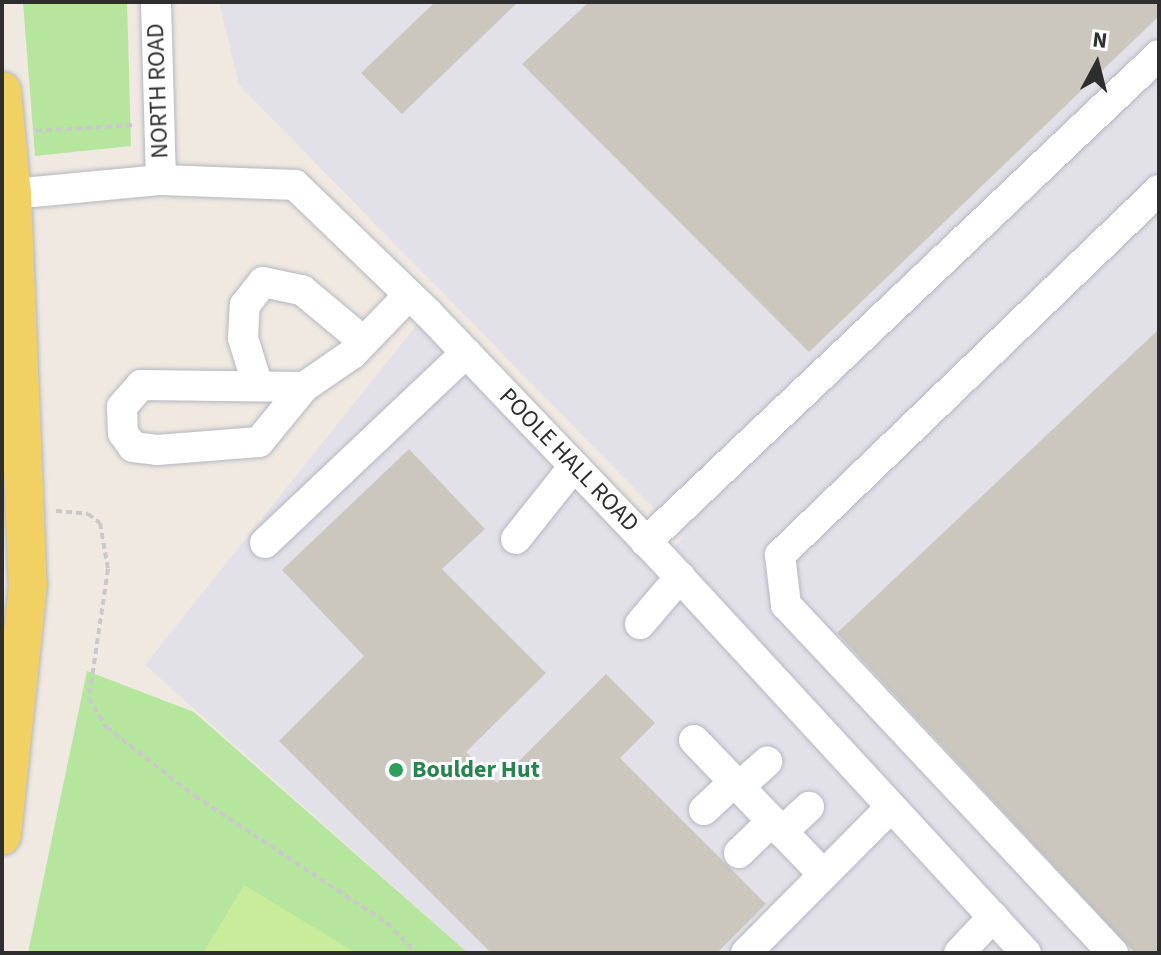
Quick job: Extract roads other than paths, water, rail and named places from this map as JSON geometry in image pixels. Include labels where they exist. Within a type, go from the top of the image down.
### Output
[{"type":"main road","points":[[2,91],[12,194],[28,584],[2,836]]},
{"type":"street","name":"NORTH ROAD","points":[[156,2],[161,180]]},
{"type":"street","points":[[646,542],[765,416],[1159,55]]},
{"type":"street","name":"POOLE HALL ROAD","points":[[12,194],[161,180],[295,185],[466,353],[680,577],[1026,953]]},
{"type":"street","points":[[1113,953],[786,605],[780,555],[1159,190]]},
{"type":"street","points":[[258,386],[244,327],[250,292],[263,282],[302,290],[363,341]]},
{"type":"street","points":[[304,387],[141,385],[122,407],[123,433],[133,447],[157,450],[259,442],[304,387],[363,341],[409,295]]},
{"type":"street","points":[[265,543],[466,353]]},
{"type":"street","points":[[516,539],[574,466]]},
{"type":"street","points":[[640,624],[680,577]]},
{"type":"street","points":[[694,740],[824,875]]},
{"type":"street","points":[[704,810],[767,762]]},
{"type":"street","points":[[739,853],[809,807]]},
{"type":"street","points":[[746,953],[891,807]]},
{"type":"street","points":[[959,953],[993,917]]},
{"type":"place","name":"Boulder Hut","points":[[396,770]]}]
